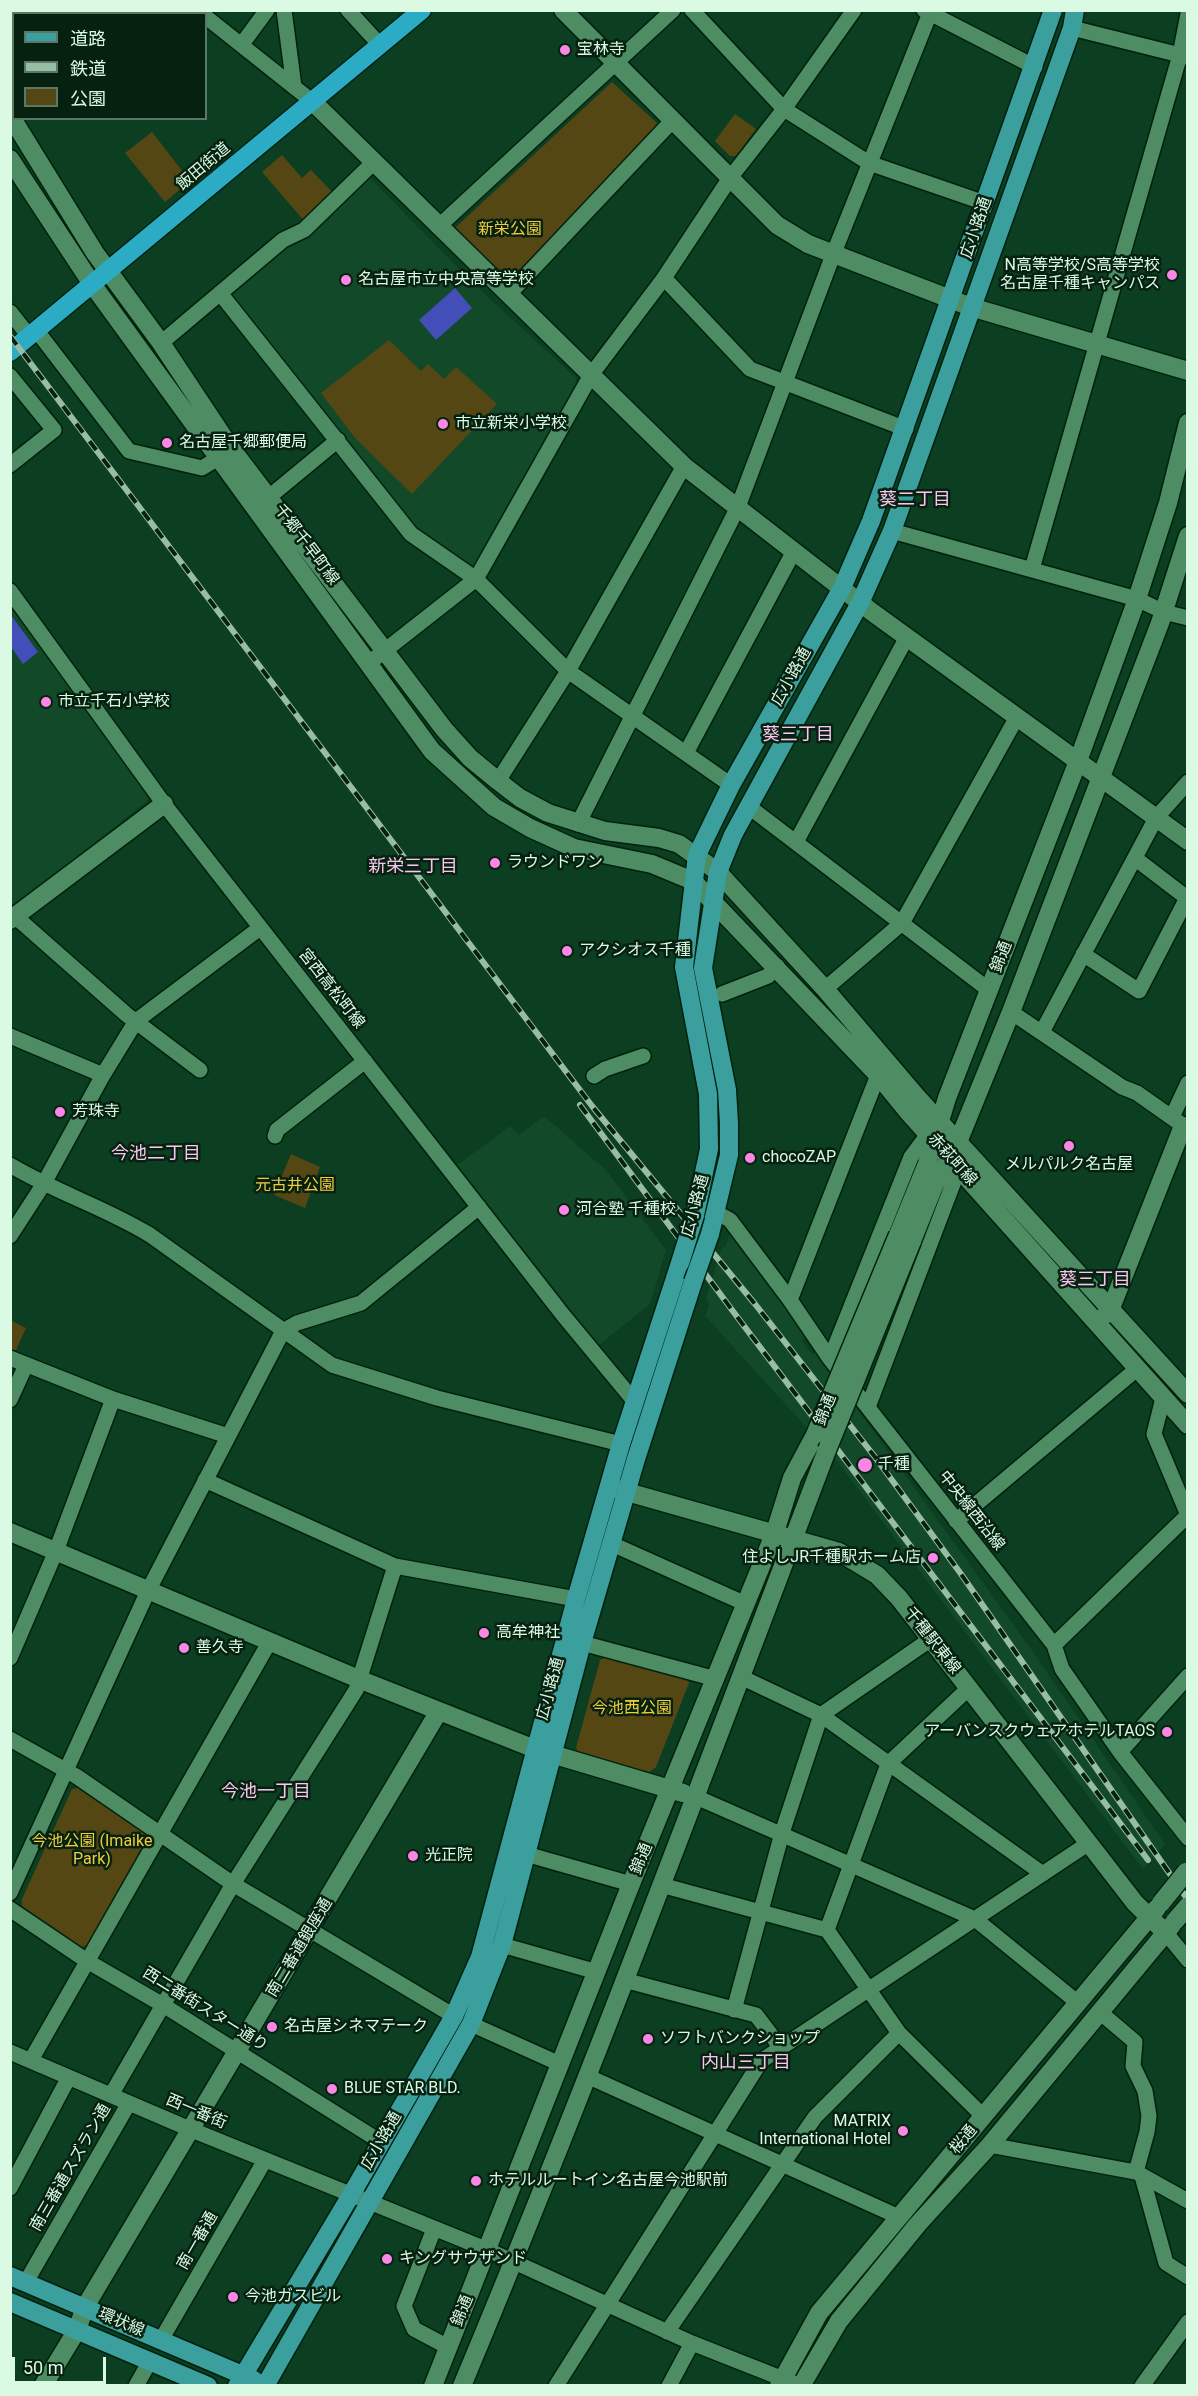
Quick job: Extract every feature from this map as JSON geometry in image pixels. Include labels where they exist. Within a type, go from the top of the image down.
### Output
[{"type":"highway","name":"飯田街道","points":[[10,352],[24,325],[92,284],[422,10]]},
{"type":"main road","name":"広小路通","points":[[265,2385],[471,2024],[502,1944],[526,1854],[543,1752],[576,1599],[621,1444],[695,1215],[709,1149],[708,1094],[684,967],[697,855],[731,785],[842,588],[871,521],[1035,67],[1053,10]]},
{"type":"main road","name":"広小路通","points":[[240,2380],[351,2195],[454,2016],[480,1957],[543,1752],[582,1643],[627,1492],[717,1213],[729,1155],[728,1090],[703,968],[718,872],[748,806],[860,603],[892,531],[1074,19]]},
{"type":"main road","name":"環状線","points":[[18,2279],[161,2340],[240,2380],[265,2385]]},
{"type":"main road","name":"環状線","points":[[10,2301],[208,2385]]},
{"type":"street","points":[[242,44],[267,10]]},
{"type":"street","points":[[284,10],[294,87]]},
{"type":"street","points":[[348,10],[380,45]]},
{"type":"street","points":[[562,10],[777,225],[808,244],[971,307],[1188,371]]},
{"type":"street","points":[[438,227],[672,10]]},
{"type":"street","points":[[692,10],[784,109],[869,163],[985,203]]},
{"type":"street","points":[[369,663],[476,579],[591,375],[664,278],[730,178],[784,109],[854,10]]},
{"type":"street","points":[[578,824],[738,507],[927,12],[1035,67]]},
{"type":"street","points":[[1032,569],[1096,345],[1184,56],[1188,14]]},
{"type":"street","points":[[207,18],[313,102],[684,466],[860,603],[1188,841]]},
{"type":"street","points":[[1074,19],[1184,56]]},
{"type":"street","name":"千郷千早町線","points":[[13,120],[108,271],[161,343],[230,447],[444,729],[470,758],[520,798],[548,813],[605,831],[659,838],[679,844],[718,872]]},
{"type":"street","points":[[508,295],[673,120]]},
{"type":"street","name":"千郷千早町線","points":[[10,159],[92,284],[432,751],[494,807],[530,828],[574,848],[652,864],[693,881],[713,899]]},
{"type":"street","points":[[161,343],[283,240],[304,230],[373,163]]},
{"type":"street","points":[[664,278],[750,369],[906,429]]},
{"type":"street","points":[[220,292],[411,534],[476,579],[568,670],[731,785]]},
{"type":"street","points":[[24,325],[129,451],[202,468],[218,458]]},
{"type":"street","points":[[10,376],[54,430],[10,465]]},
{"type":"street","name":"錦通","points":[[462,2385],[514,2262],[696,1797],[827,1450],[905,1238],[927,1164],[933,1131],[1078,761],[1137,599],[1168,502],[1188,423]]},
{"type":"street","points":[[269,497],[338,440]]},
{"type":"street","points":[[498,782],[568,670],[684,466]]},
{"type":"street","points":[[892,531],[1137,599],[1164,612],[1188,618]]},
{"type":"street","name":"錦通","points":[[433,2385],[631,1884],[775,1532],[792,1478],[815,1436],[905,1238],[934,1186],[956,1156],[1164,612],[1188,536]]},
{"type":"street","points":[[686,753],[794,551]]},
{"type":"street","name":"宮西高松町線","points":[[11,594],[164,804],[479,1207],[635,1402]]},
{"type":"street","points":[[796,842],[907,637]]},
{"type":"street","points":[[825,989],[902,922],[1017,717]]},
{"type":"street","points":[[1042,1032],[1156,818],[1188,782]]},
{"type":"street","points":[[164,804],[14,919],[136,1021],[200,1070]]},
{"type":"street","points":[[748,806],[989,990]]},
{"type":"street","points":[[1083,954],[1139,991],[1187,898],[1136,859]]},
{"type":"street","name":"赤萩町線","points":[[718,872],[825,989],[933,1131]]},
{"type":"street","name":"赤萩町線","points":[[713,899],[956,1156],[1097,1323],[1188,1425]]},
{"type":"street","points":[[10,1236],[43,1185],[103,1075],[136,1021],[260,928]]},
{"type":"street","points":[[722,994],[768,976],[777,966]]},
{"type":"street","points":[[1011,1012],[1122,1088],[1137,1093],[1181,1124]]},
{"type":"street","points":[[12,1042],[103,1075]]},
{"type":"street","points":[[594,1076],[605,1069],[643,1056]]},
{"type":"street","points":[[275,1136],[277,1130],[365,1061]]},
{"type":"street","points":[[790,1300],[878,1075]]},
{"type":"street","points":[[1097,1323],[1111,1308],[1181,1124],[1188,1083]]},
{"type":"street","points":[[830,1359],[908,1162],[933,1131]]},
{"type":"street","points":[[868,1407],[956,1156]]},
{"type":"street","name":"赤萩町線","points":[[956,1156],[1185,1384]]},
{"type":"street","points":[[10,1165],[43,1185],[132,1224],[232,1291],[283,1331],[332,1365],[437,1398],[621,1444]]},
{"type":"street","points":[[10,1893],[148,1591],[283,1331],[297,1323],[361,1303],[479,1207]]},
{"type":"street","name":"中央線西沿線","points":[[717,1213],[730,1220],[790,1300],[830,1359],[1054,1645],[1062,1670],[1120,1752],[1188,1838]]},
{"type":"street","points":[[10,1358],[113,1400],[228,1436]]},
{"type":"street","points":[[10,1400],[26,1365]]},
{"type":"street","points":[[956,1521],[1138,1368]]},
{"type":"street","points":[[1054,1645],[1188,1515],[1154,1434],[1162,1398]]},
{"type":"street","points":[[10,1658],[57,1551],[113,1400]]},
{"type":"street","points":[[205,1480],[395,1566],[576,1599]]},
{"type":"street","name":"千種駅東線","points":[[608,1487],[726,1521],[775,1532],[839,1552],[877,1575],[931,1639],[1135,1903],[1155,1910],[1170,1927]]},
{"type":"street","points":[[10,1532],[361,1680],[543,1752],[671,1788],[782,1833],[975,1919],[1077,2002]]},
{"type":"street","points":[[612,1544],[746,1604]]},
{"type":"street","points":[[111,2095],[232,1884],[361,1680],[395,1566]]},
{"type":"street","points":[[734,2010],[782,1833],[821,1715],[931,1639]]},
{"type":"street","points":[[31,2060],[270,1641]]},
{"type":"street","points":[[582,1643],[716,1678]]},
{"type":"street","points":[[1120,1752],[1188,1676]]},
{"type":"street","points":[[741,1677],[821,1715],[1043,1874]]},
{"type":"street","points":[[827,1930],[888,1764],[969,1688]]},
{"type":"street","name":"南二番通銀座通","points":[[43,2385],[77,2330],[85,2307],[439,1711]]},
{"type":"street","points":[[10,1739],[76,1776],[232,1884],[454,2016]]},
{"type":"street","points":[[556,2385],[761,2061],[1089,1843]]},
{"type":"street","points":[[526,1854],[631,1884]]},
{"type":"street","name":"桜通","points":[[781,2382],[819,2313],[1187,1871]]},
{"type":"street","points":[[661,1885],[827,1930],[899,2032],[984,2117]]},
{"type":"street","name":"桜通","points":[[801,2385],[839,2321],[918,2224],[990,2145],[1188,1906]]},
{"type":"street","name":"西二番街スター通り","points":[[10,1909],[87,1961],[163,2005],[381,2142]]},
{"type":"street","points":[[1170,1927],[1188,1960]]},
{"type":"street","points":[[502,1944],[597,1972]]},
{"type":"street","points":[[624,1980],[756,2015],[781,2048]]},
{"type":"street","points":[[1101,2013],[1135,2042],[1133,2066],[1145,2091],[1149,2116],[1139,2174],[1166,2263],[1188,2277]]},
{"type":"street","points":[[471,2024],[560,2064]]},
{"type":"street","points":[[667,2332],[815,2117],[899,2032]]},
{"type":"street","name":"西一番街","points":[[10,2052],[192,2130],[488,2250],[781,2382],[801,2385]]},
{"type":"street","points":[[587,2076],[899,2217]]},
{"type":"street","points":[[10,2188],[69,2077]]},
{"type":"street","name":"南三番通スズラン通","points":[[18,2279],[129,2103]]},
{"type":"street","points":[[990,2145],[1139,2174],[1188,2201]]},
{"type":"street","name":"南一番通","points":[[161,2340],[265,2160]]},
{"type":"street","points":[[434,2229],[404,2306],[414,2329],[448,2347]]},
{"type":"street","points":[[1142,2385],[1188,2322]]},
{"type":"street","points":[[669,2385],[692,2343]]},
{"type":"street","points":[[136,2385],[150,2361]]},
{"type":"shaded area","name":"市立新栄小学校","points":[[369,177],[473,283],[576,378],[577,383],[477,565],[470,566],[415,530],[231,297],[231,289]]},
{"type":"shaded area","points":[[455,288],[472,308],[436,340],[419,320]]},
{"type":"shaded area","name":"市立千石小学校","points":[[11,607],[14,608],[148,796],[147,801],[14,908],[11,903]]},
{"type":"shaded area","points":[[11,615],[38,652],[23,664],[11,647]]},
{"type":"shaded area","name":"河合塾 千種校","points":[[544,1116],[606,1170],[666,1250],[650,1304],[598,1346],[457,1165],[510,1126],[519,1135]]},
{"type":"shaded area","points":[[730,1233],[807,1336],[802,1341],[812,1354],[816,1352],[1031,1649],[1165,1844],[1143,1869],[837,1461],[705,1316],[709,1304],[706,1299],[722,1247],[725,1247]]},
{"type":"green space","points":[[25,11],[75,11],[74,12]]},
{"type":"green space","name":"新栄公園","points":[[612,82],[658,124],[657,128],[512,283],[508,283],[456,232],[456,227]]},
{"type":"green space","points":[[735,114],[756,129],[736,156],[730,156],[715,141]]},
{"type":"green space","points":[[152,132],[190,181],[165,202],[125,153]]},
{"type":"green space","points":[[282,155],[302,178],[311,170],[335,195],[306,223],[262,172]]},
{"type":"green space","points":[[389,340],[421,371],[428,364],[444,379],[456,367],[497,404],[412,494],[355,438],[321,393]]},
{"type":"green space","name":"元古井公園","points":[[291,1154],[320,1167],[305,1208],[274,1195]]},
{"type":"green space","points":[[10,1320],[26,1328],[16,1350],[11,1350]]},
{"type":"green space","name":"今池西公園","points":[[607,1656],[686,1677],[689,1683],[656,1767],[649,1772],[579,1754],[576,1748],[600,1660]]},
{"type":"green space","name":"今池公園 (Imaike Park)","points":[[78,1788],[147,1834],[149,1840],[89,1944],[82,1947],[22,1906],[22,1899],[72,1789]]},
{"type":"railway","points":[[10,336],[592,1106],[755,1304],[875,1457],[961,1574],[1188,1900]]},
{"type":"railway","points":[[580,1105],[1148,1860]]},
{"type":"place","name":"宝林寺","points":[[565,50]]},
{"type":"place","name":"N高等学校/S高等学校 名古屋千種キャンパス","points":[[1172,275]]},
{"type":"place","name":"名古屋市立中央高等学校","points":[[346,280]]},
{"type":"place","name":"市立新栄小学校","points":[[443,424]]},
{"type":"place","name":"名古屋千郷郵便局","points":[[167,443]]},
{"type":"place","name":"市立千石小学校","points":[[46,702]]},
{"type":"place","name":"ラウンドワン","points":[[495,863]]},
{"type":"place","name":"アクシオス千種","points":[[567,951]]},
{"type":"place","name":"芳珠寺","points":[[60,1112]]},
{"type":"place","name":"メルパルク名古屋","points":[[1069,1146]]},
{"type":"place","name":"chocoZAP","points":[[750,1158]]},
{"type":"place","name":"河合塾 千種校","points":[[564,1210]]},
{"type":"place","name":"千種","points":[[865,1465]]},
{"type":"place","name":"住よしJR千種駅ホーム店","points":[[933,1558]]},
{"type":"place","name":"高牟神社","points":[[484,1633]]},
{"type":"place","name":"善久寺","points":[[184,1648]]},
{"type":"place","name":"アーバンスクウェアホテルTAOS","points":[[1167,1732]]},
{"type":"place","name":"光正院","points":[[413,1856]]},
{"type":"place","name":"名古屋シネマテーク","points":[[272,2027]]},
{"type":"place","name":"ソフトバンクショップ","points":[[648,2039]]},
{"type":"place","name":"BLUE STAR BLD.","points":[[332,2089]]},
{"type":"place","name":"MATRIX International Hotel","points":[[903,2131]]},
{"type":"place","name":"ホテルルートイン名古屋今池駅前","points":[[476,2181]]},
{"type":"place","name":"キングサウザンド","points":[[387,2259]]},
{"type":"place","name":"今池ガスビル","points":[[233,2297]]},
{"type":"district","name":"葵二丁目","points":[[915,500]]},
{"type":"district","name":"葵三丁目","points":[[798,735]]},
{"type":"district","name":"新栄三丁目","points":[[413,867]]},
{"type":"district","name":"今池二丁目","points":[[156,1154]]},
{"type":"district","name":"葵三丁目","points":[[1095,1280]]},
{"type":"district","name":"今池一丁目","points":[[266,1792]]},
{"type":"district","name":"内山三丁目","points":[[746,2063]]}]
